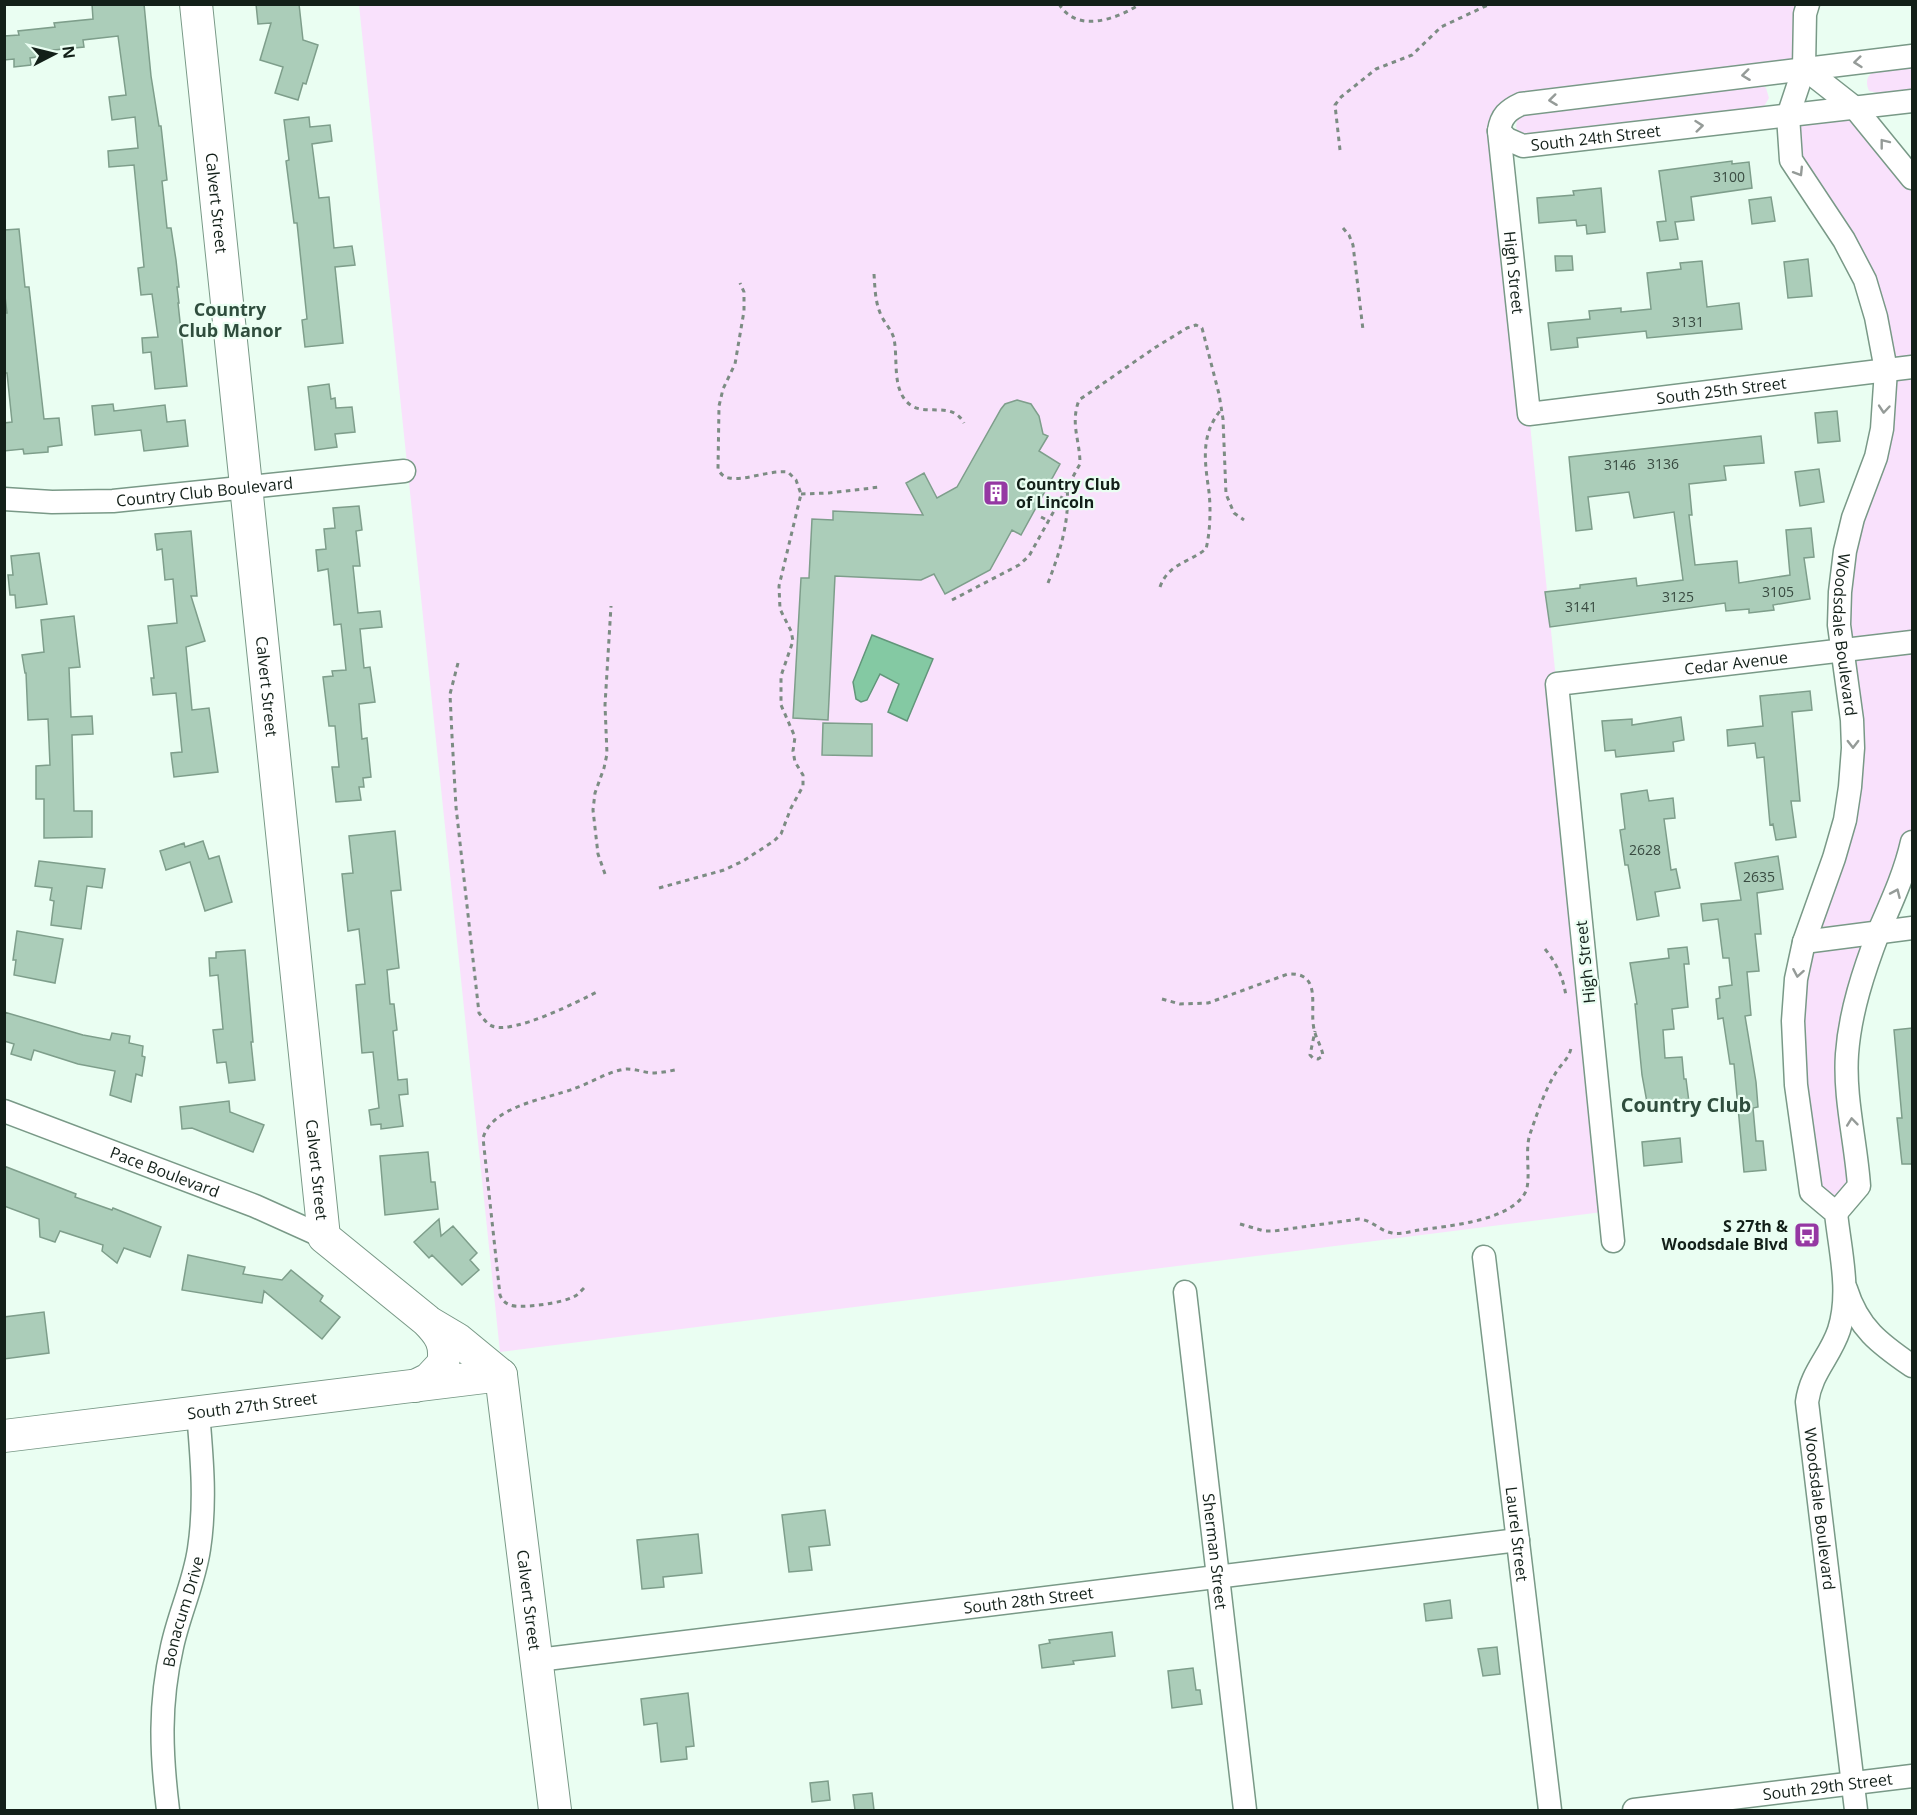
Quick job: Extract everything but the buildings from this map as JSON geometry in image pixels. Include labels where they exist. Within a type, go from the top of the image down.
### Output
[{"type":"street","name":"Calvert Street","points":[[196,4],[324,1237],[426,1320],[438,1333],[444,1343],[443,1364],[437,1372],[415,1386]]},
{"type":"street","name":"Woodsdale Boulevard","points":[[1808,4],[1805,14],[1804,68],[1788,116],[1791,160],[1844,240],[1865,280],[1876,317],[1886,370],[1882,429],[1878,448],[1853,518],[1845,551],[1840,592],[1839,625],[1852,720],[1850,787],[1845,820],[1834,858],[1804,942],[1797,980],[1794,1021],[1796,1085],[1811,1192],[1836,1213],[1845,1285],[1844,1307],[1839,1329],[1831,1349],[1814,1375],[1808,1402],[1856,1810]]},
{"type":"street","points":[[1499,130],[1504,116],[1511,108],[1521,104],[1912,56]]},
{"type":"street","points":[[1804,68],[1855,108],[1912,178]]},
{"type":"street","name":"South 24th Street","points":[[1499,130],[1507,138],[1523,146],[1912,101]]},
{"type":"street","name":"High Street","points":[[1499,130],[1529,414]]},
{"type":"street","name":"South 25th Street","points":[[1529,414],[1912,367]]},
{"type":"street","name":"Country Club Boulevard","points":[[4,499],[71,503],[113,501],[404,471]]},
{"type":"street","name":"Cedar Avenue","points":[[1557,684],[1912,642]]},
{"type":"street","name":"High Street","points":[[1557,684],[1613,1241]]},
{"type":"street","points":[[1836,1213],[1859,1186],[1848,1092],[1847,1055],[1853,1015],[1879,932],[1900,885],[1912,842]]},
{"type":"street","points":[[1804,942],[1912,928]]},
{"type":"street","name":"Pace Boulevard","points":[[4,1111],[255,1206],[324,1237]]},
{"type":"street","name":"Laurel Street","points":[[1484,1257],[1550,1810]]},
{"type":"street","points":[[1845,1285],[1851,1304],[1868,1330],[1886,1348],[1912,1366]]},
{"type":"street","name":"Sherman Street","points":[[1185,1292],[1245,1810]]},
{"type":"street","name":"Calvert Street","points":[[426,1320],[458,1339],[501,1375],[555,1810]]},
{"type":"street","name":"South 27th Street","points":[[4,1436],[501,1375]]},
{"type":"street","name":"Bonacum Drive","points":[[168,1810],[162,1766],[161,1725],[164,1684],[172,1644],[190,1590],[199,1551],[204,1511],[204,1471],[198,1412]]},
{"type":"street","name":"South 28th Street","points":[[538,1660],[1518,1540]]},
{"type":"street","name":"South 29th Street","points":[[1634,1810],[1912,1776]]},
{"type":"path","points":[[1059,4],[1063,11],[1072,18],[1092,22],[1117,16],[1140,4]]},
{"type":"path","points":[[1340,150],[1335,105],[1341,97],[1376,69],[1412,55],[1442,27],[1490,4]]},
{"type":"path","points":[[1343,228],[1353,245],[1363,330]]},
{"type":"path","points":[[874,274],[876,299],[880,314],[892,332],[898,384],[906,402],[914,407],[956,413],[964,423]]},
{"type":"path","points":[[659,888],[724,870],[774,841],[781,834],[803,786],[803,775],[795,762],[793,751],[795,737],[781,705],[782,676],[793,640],[778,600],[779,586],[801,494],[796,480],[788,472],[768,472],[728,478],[718,469],[719,406],[723,388],[735,364],[744,311],[744,292],[740,283]]},
{"type":"path","points":[[952,600],[1019,565],[1029,555],[1080,464],[1074,427],[1075,410],[1079,400],[1187,328],[1196,325],[1202,328],[1214,370],[1221,410],[1226,494],[1229,506],[1244,520]]},
{"type":"path","points":[[1160,587],[1163,577],[1171,568],[1206,549],[1209,495],[1204,445],[1207,434],[1221,410]]},
{"type":"path","points":[[1048,583],[1063,539],[1069,504],[1067,485]]},
{"type":"path","points":[[801,494],[880,487]]},
{"type":"path","points":[[1041,517],[1049,521]]},
{"type":"path","points":[[604,874],[598,854],[593,810],[595,793],[607,754],[605,705],[611,606]]},
{"type":"path","points":[[458,663],[450,694],[454,777],[479,1013],[491,1026],[511,1027],[548,1015],[599,991]]},
{"type":"path","points":[[1545,949],[1562,975],[1566,999]]},
{"type":"path","points":[[1162,999],[1180,1004],[1208,1003],[1288,974],[1298,973],[1311,984],[1315,1031],[1323,1056],[1318,1059],[1313,1058],[1310,1054],[1315,1031]]},
{"type":"path","points":[[1240,1224],[1264,1231],[1274,1231],[1359,1219],[1392,1233],[1470,1222],[1492,1216],[1511,1207],[1526,1192],[1528,1181],[1526,1150],[1530,1136],[1549,1086],[1571,1051],[1572,1041]]},
{"type":"path","points":[[584,1288],[578,1295],[560,1301],[517,1306],[508,1305],[503,1300],[500,1295],[483,1138],[485,1129],[500,1117],[529,1101],[575,1089],[619,1070],[658,1073],[679,1069]]},
{"type":"shaded area","name":"Country Club of Lincoln","points":[[359,5],[1808,5],[1804,68],[1504,116],[1529,414],[1610,1211],[500,1352]]},
{"type":"shaded area","points":[[1912,65],[1912,90],[1882,94],[1869,91],[1867,82],[1869,76],[1874,72],[1888,67]]},
{"type":"shaded area","points":[[1762,85],[1766,88],[1769,98],[1763,108],[1530,137],[1519,133],[1516,127],[1517,120],[1523,113]]},
{"type":"shaded area","points":[[1855,108],[1912,178],[1912,842],[1853,1015],[1859,1186],[1836,1213],[1812,1193],[1793,1021],[1845,820],[1839,625],[1876,457],[1876,317],[1815,198],[1788,116]]},
{"type":"shaded area","points":[[872,635],[933,659],[907,721],[888,712],[899,684],[880,674],[867,700],[861,702],[856,699],[853,682]]},
{"type":"place","name":"Country Club of Lincoln","points":[[996,493]]},
{"type":"place","name":"S 27th & Woodsdale Blvd","points":[[1807,1235]]},
{"type":"district","name":"Country Club Manor","points":[[230,319]]},
{"type":"district","name":"Country Club","points":[[1686,1104]]}]
